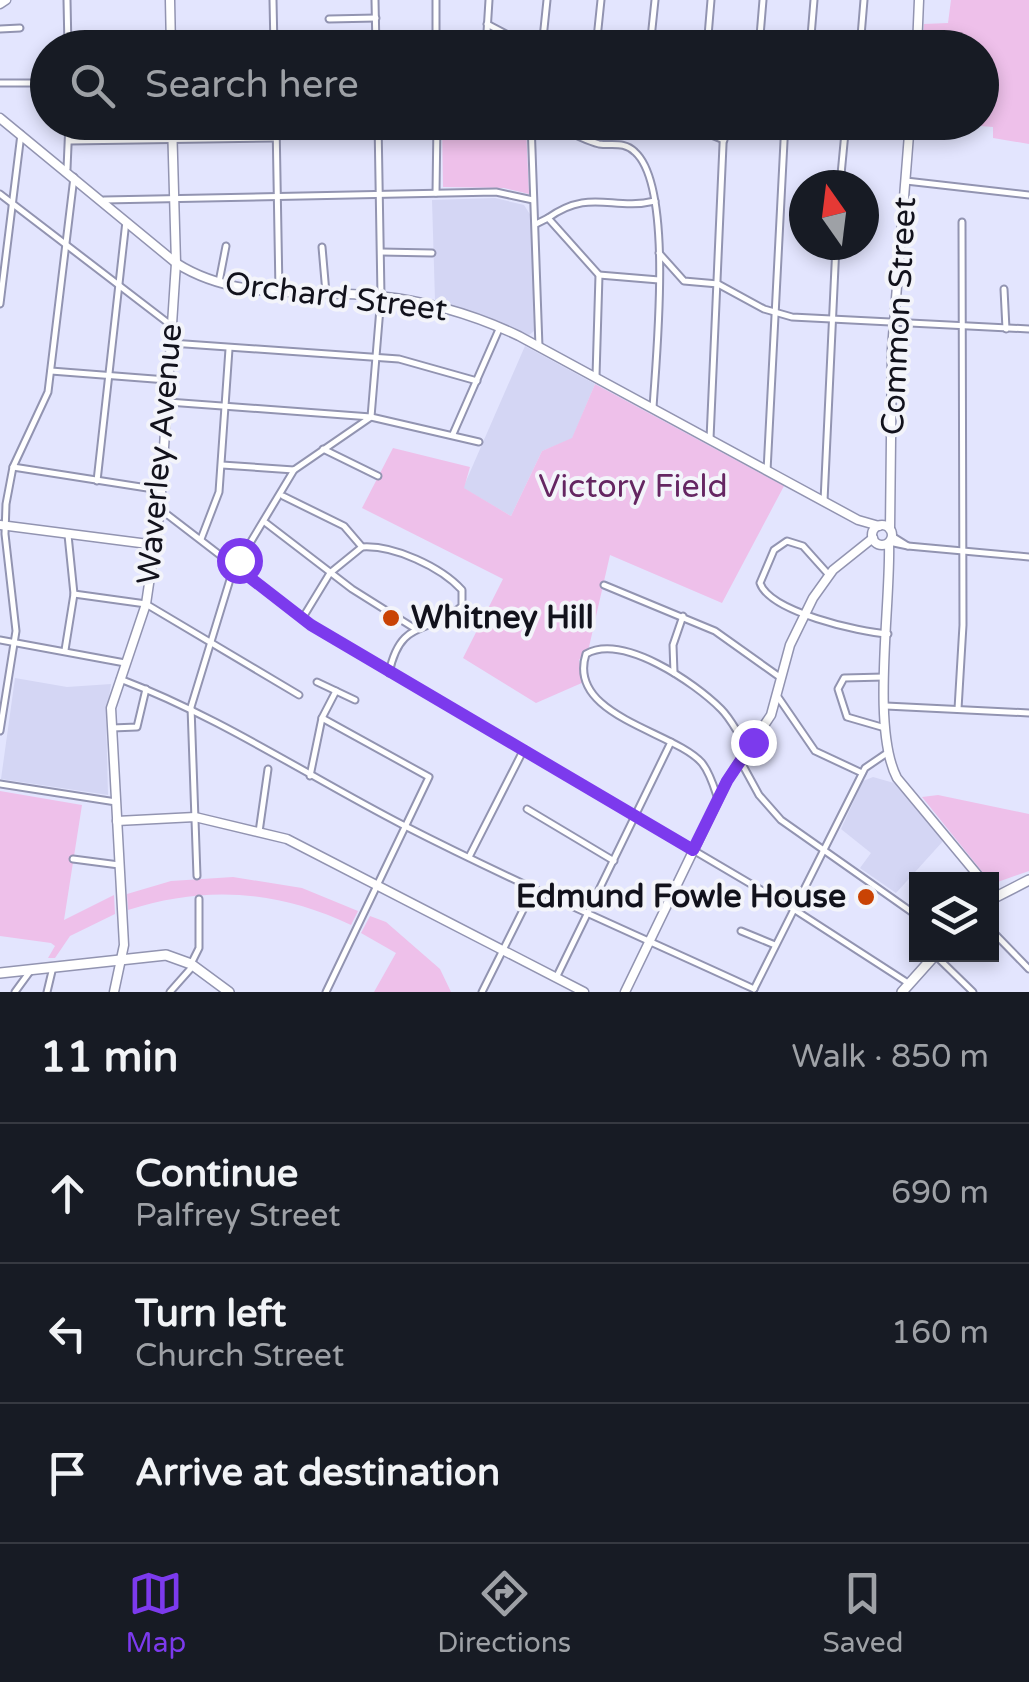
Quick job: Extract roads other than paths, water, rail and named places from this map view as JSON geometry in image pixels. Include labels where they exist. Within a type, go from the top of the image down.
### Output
[{"type":"main road","points":[[999,893],[1029,880]]},
{"type":"main road","points":[[0,973],[166,955],[192,965],[226,991]]},
{"type":"main road","points":[[906,988],[929,962]]},
{"type":"street","points":[[67,0],[68,30]]},
{"type":"street","points":[[170,0],[171,30]]},
{"type":"street","points":[[273,0],[274,30]]},
{"type":"street","points":[[376,0],[376,30]]},
{"type":"street","points":[[436,0],[436,30]]},
{"type":"street","points":[[487,30],[489,0]]},
{"type":"street","points":[[544,30],[547,0]]},
{"type":"street","points":[[598,30],[601,0]]},
{"type":"street","points":[[652,30],[655,0]]},
{"type":"street","points":[[708,30],[711,0]]},
{"type":"street","points":[[760,30],[763,0]]},
{"type":"street","points":[[812,30],[814,0]]},
{"type":"street","points":[[862,30],[864,0]]},
{"type":"street","points":[[918,30],[919,0]]},
{"type":"street","points":[[329,19],[376,18]]},
{"type":"street","points":[[487,24],[498,30]]},
{"type":"street","points":[[0,29],[20,28]]},
{"type":"street","points":[[0,84],[30,83]]},
{"type":"street","name":"Orchard Street","points":[[0,118],[67,169],[176,263],[219,284],[380,296],[454,311],[500,327],[824,501],[882,538]]},
{"type":"street","points":[[0,304],[21,134]]},
{"type":"street","points":[[67,169],[70,141],[121,140]]},
{"type":"street","name":"Waverley Avenue","points":[[114,992],[120,958],[112,704],[146,604],[160,509],[176,263],[172,140]]},
{"type":"street","points":[[276,140],[278,291]]},
{"type":"street","points":[[198,876],[190,707],[235,566],[294,470],[371,416],[380,296],[378,140]]},
{"type":"street","points":[[437,140],[438,193]]},
{"type":"street","points":[[532,140],[539,348]]},
{"type":"street","points":[[589,140],[618,144],[637,153],[655,200],[659,280],[653,411]]},
{"type":"street","points":[[710,442],[724,140]]},
{"type":"street","points":[[767,471],[784,140]]},
{"type":"street","points":[[841,170],[844,140]]},
{"type":"street","name":"Common Street","points":[[909,140],[894,321],[892,509],[882,538],[890,564],[887,753],[897,778],[975,872]]},
{"type":"street","points":[[0,731],[15,642],[2,525],[12,468],[44,407],[75,176]]},
{"type":"street","points":[[906,181],[1029,195]]},
{"type":"street","points":[[104,200],[496,192],[534,200]]},
{"type":"street","points":[[0,194],[172,326]]},
{"type":"street","points":[[536,224],[576,201],[655,200]]},
{"type":"street","points":[[548,218],[600,276],[596,379]]},
{"type":"street","points":[[98,481],[127,219]]},
{"type":"street","points":[[958,708],[962,222]]},
{"type":"street","points":[[219,284],[226,246]]},
{"type":"street","points":[[322,247],[326,293]]},
{"type":"street","points":[[380,252],[432,253]]},
{"type":"street","points":[[659,253],[684,280],[718,284],[775,314],[1029,329]]},
{"type":"street","points":[[824,501],[835,260]]},
{"type":"street","points":[[600,276],[659,280]]},
{"type":"street","points":[[1004,289],[1006,329]]},
{"type":"street","points":[[452,434],[500,327]]},
{"type":"street","points":[[171,343],[411,361],[478,381]]},
{"type":"street","points":[[201,539],[215,508],[222,466],[229,349]]},
{"type":"street","points":[[50,371],[167,380]]},
{"type":"street","points":[[166,402],[371,416],[479,442]]},
{"type":"street","points":[[322,448],[378,476]]},
{"type":"street","points":[[222,466],[294,470]]},
{"type":"street","points":[[12,468],[160,490]]},
{"type":"street","points":[[282,495],[344,526],[362,547]]},
{"type":"street","points":[[160,509],[302,619],[794,910],[906,988]]},
{"type":"street","points":[[880,526],[892,509]]},
{"type":"street","name":"Orchard Street","points":[[858,520],[880,526],[882,538]]},
{"type":"street","points":[[265,522],[330,573],[414,628]]},
{"type":"street","points":[[2,525],[156,546]]},
{"type":"street","points":[[65,650],[74,594],[68,534]]},
{"type":"street","points":[[625,992],[718,798],[778,697],[805,613],[829,575],[882,538],[908,546],[1029,557]]},
{"type":"street","points":[[829,575],[794,541],[780,543],[760,578],[763,591],[805,613],[848,630],[888,634]]},
{"type":"street","points":[[302,619],[330,573],[362,547],[386,548],[451,579],[462,590],[464,600],[458,610],[414,628],[396,650],[390,673]]},
{"type":"street","points":[[604,585],[730,640],[781,678]]},
{"type":"street","points":[[74,594],[146,604],[299,695]]},
{"type":"street","points":[[674,673],[673,645],[682,616]]},
{"type":"street","points":[[0,640],[126,664]]},
{"type":"street","points":[[718,798],[703,764],[671,742],[624,721],[603,704],[586,675],[586,654],[615,649],[674,673],[721,709],[749,748]]},
{"type":"street","points":[[885,728],[847,717],[838,686],[848,678],[887,677]]},
{"type":"street","points":[[120,679],[190,707],[310,776],[469,857],[754,990],[862,774],[870,761],[887,753]]},
{"type":"street","points":[[317,682],[355,700]]},
{"type":"street","points":[[112,728],[137,727],[146,689]]},
{"type":"street","points":[[310,776],[322,718],[336,691]]},
{"type":"street","points":[[778,697],[815,751],[862,774]]},
{"type":"street","points":[[886,706],[1029,713]]},
{"type":"street","points":[[322,718],[429,774],[326,992]]},
{"type":"street","points":[[556,978],[671,742]]},
{"type":"street","points":[[469,857],[523,751]]},
{"type":"street","points":[[740,761],[770,809],[909,910]]},
{"type":"street","points":[[258,832],[268,769]]},
{"type":"street","points":[[0,784],[116,802]]},
{"type":"street","points":[[527,809],[614,861]]},
{"type":"street","points":[[117,820],[195,817],[287,839],[584,992]]},
{"type":"street","points":[[73,859],[119,864]]},
{"type":"street","points":[[482,992],[534,888]]},
{"type":"street","points":[[170,992],[192,965],[198,950],[198,900]]},
{"type":"street","points":[[742,931],[776,946]]},
{"type":"street","points":[[999,938],[1029,968]]},
{"type":"street","points":[[942,962],[974,992]]},
{"type":"street","points":[[47,992],[54,967]]},
{"type":"street","points":[[16,992],[31,970]]},
{"type":"place","name":"Whitney Hill","points":[[391,618]]},
{"type":"place","name":"Edmund Fowle House","points":[[866,897]]},
{"type":"park label","name":"Victory Field","points":[[633,487]]}]
